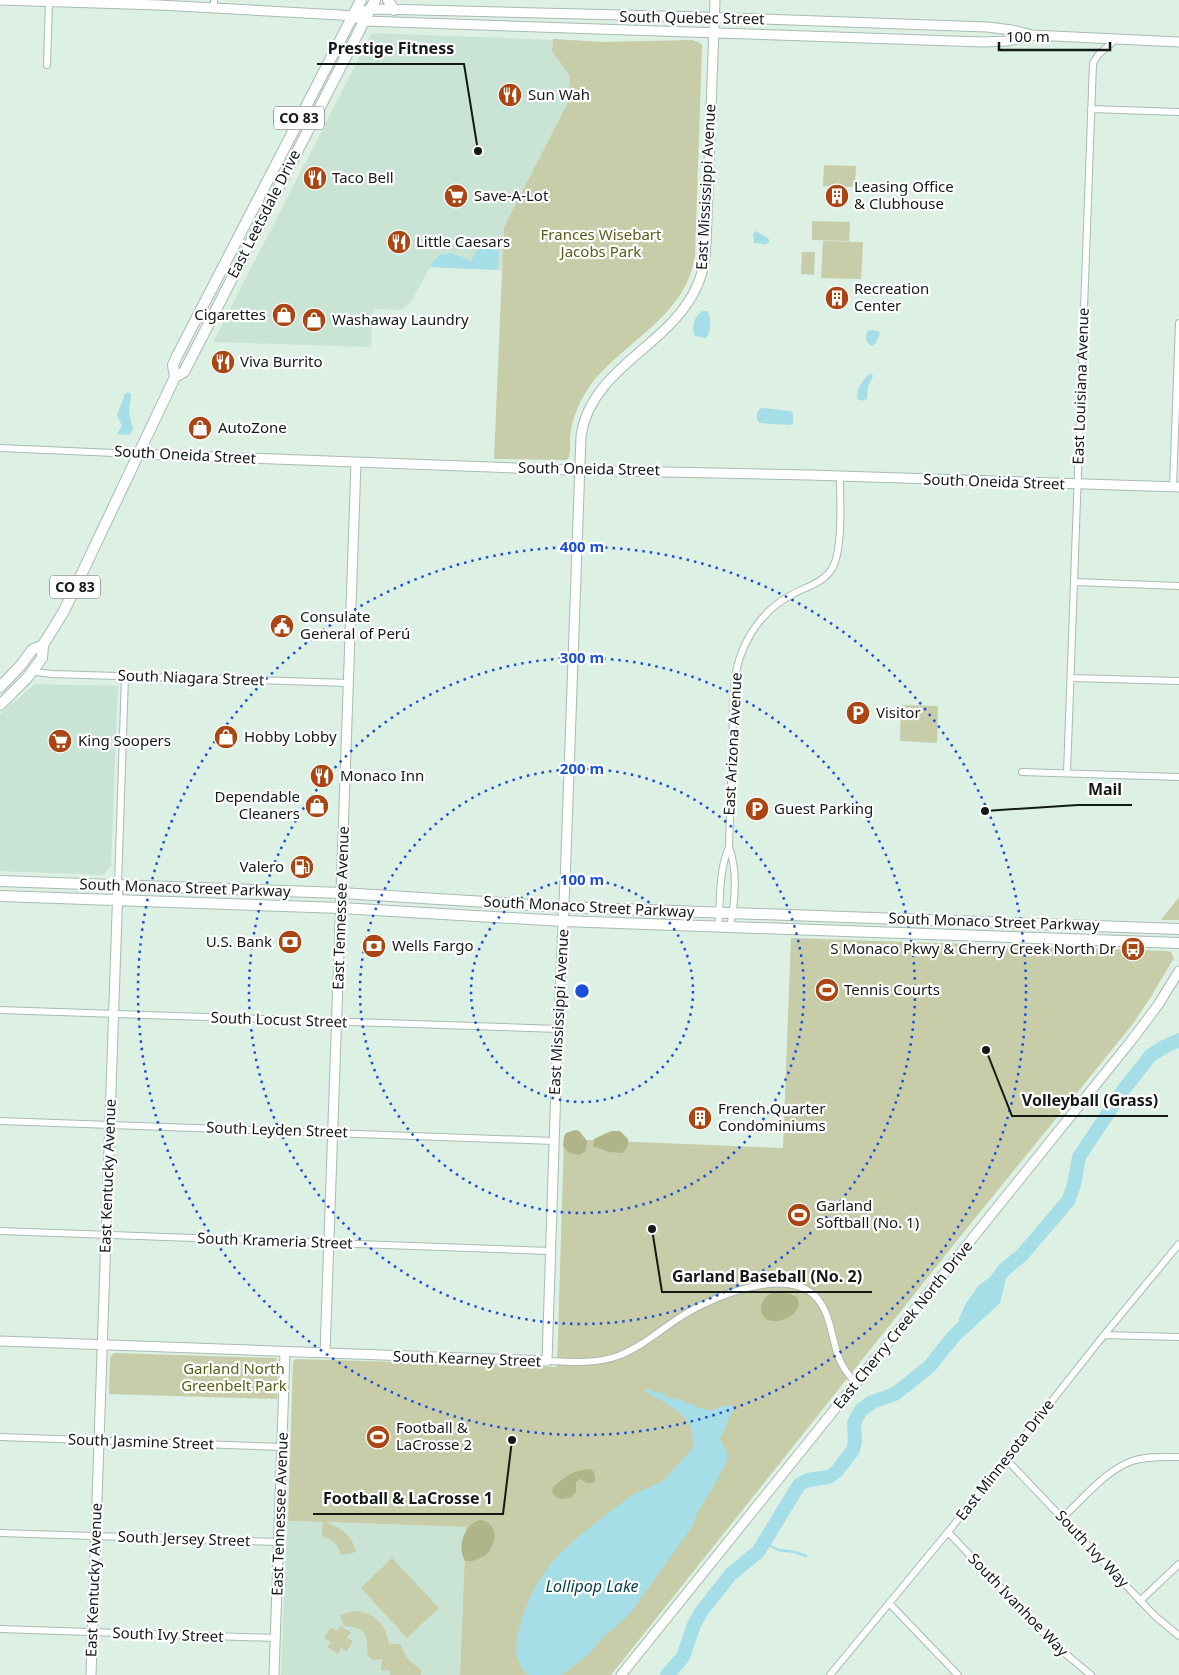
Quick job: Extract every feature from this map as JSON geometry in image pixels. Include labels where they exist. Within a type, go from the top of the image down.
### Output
[{"type":"main road","name":"CO 83","points":[[352,16],[361,0]]},
{"type":"main road","points":[[388,0],[394,10]]},
{"type":"main road","name":"CO 83","points":[[364,21],[373,5]]},
{"type":"main road","name":"East Leetsdale Drive","points":[[0,705],[42,658],[43,645],[64,610],[175,377],[173,365],[176,358],[352,16]]},
{"type":"main road","name":"East Leetsdale Drive","points":[[175,377],[184,372],[364,21]]},
{"type":"main road","name":"East Leetsdale Drive","points":[[0,687],[32,650],[43,645]]},
{"type":"main road","name":"South Monaco Street Parkway","points":[[0,881],[342,893],[564,907],[1179,929]]},
{"type":"main road","name":"South Monaco Street Parkway","points":[[0,896],[342,908],[563,921],[1179,943]]},
{"type":"street","name":"South Quebec Street","points":[[0,0],[214,4],[352,16],[364,21],[983,42],[1008,41],[1032,35]]},
{"type":"street","name":"East Mississippi Avenue","points":[[547,1361],[582,429],[595,397],[680,312],[695,292],[702,273],[706,245],[715,0]]},
{"type":"street","points":[[48,65],[49,2]]},
{"type":"street","name":"South Quebec Street","points":[[352,16],[373,5],[394,10],[987,27],[1032,35],[1179,42]]},
{"type":"street","name":"East Louisiana Avenue","points":[[1068,773],[1093,63],[1098,55],[1116,38]]},
{"type":"street","points":[[1091,109],[1179,112]]},
{"type":"street","points":[[1176,487],[1179,323]]},
{"type":"street","name":"South Oneida Street","points":[[0,448],[356,463],[1176,487]]},
{"type":"street","name":"East Tennessee Avenue","points":[[325,1353],[356,463]]},
{"type":"street","name":"East Arizona Avenue","points":[[718,927],[722,872],[729,847],[734,687],[738,662],[751,632],[768,612],[790,596],[818,583],[833,566],[838,552],[840,476]]},
{"type":"street","points":[[1074,582],[1179,586]]},
{"type":"street","name":"South Niagara Street","points":[[33,670],[50,674],[349,683]]},
{"type":"street","name":"East Kentucky Avenue","points":[[91,1675],[126,676]]},
{"type":"street","points":[[1071,678],[1179,681]]},
{"type":"street","points":[[1022,772],[1179,777]]},
{"type":"street","name":"East Arizona Avenue","points":[[729,847],[734,868],[733,913],[730,927]]},
{"type":"street","name":"East Cherry Creek North Drive","points":[[621,1675],[1131,1041],[1158,1005],[1179,970]]},
{"type":"street","name":"South Locust Street","points":[[0,1010],[558,1029]]},
{"type":"street","name":"South Leyden Street","points":[[0,1121],[554,1141]]},
{"type":"street","name":"South Krameria Street","points":[[0,1231],[550,1251]]},
{"type":"street","name":"East Minnesota Drive","points":[[830,1675],[948,1532],[1104,1335],[1179,1244]]},
{"type":"street","name":"South Kearney Street","points":[[0,1341],[547,1361],[594,1361],[612,1358],[633,1349],[681,1316],[707,1303],[750,1288],[767,1284],[782,1284],[805,1289],[816,1298],[827,1319],[841,1363],[856,1383]]},
{"type":"street","points":[[1104,1335],[1179,1337]]},
{"type":"street","name":"East Tennessee Avenue","points":[[274,1675],[285,1352]]},
{"type":"street","name":"South Jasmine Street","points":[[0,1437],[282,1446]]},
{"type":"street","points":[[1063,1517],[1106,1476],[1123,1465],[1147,1458],[1179,1457]]},
{"type":"street","name":"South Ivy Way","points":[[1006,1459],[1063,1517],[1140,1601],[1179,1636]]},
{"type":"street","name":"South Ivanhoe Way","points":[[948,1532],[1055,1645],[1091,1675]]},
{"type":"street","name":"South Jersey Street","points":[[0,1533],[279,1542]]},
{"type":"street","points":[[1140,1601],[1179,1564]]},
{"type":"street","points":[[888,1604],[958,1675]]},
{"type":"street","name":"South Ivy Street","points":[[0,1629],[275,1638]]},
{"type":"shaded area","points":[[372,33],[553,40],[552,51],[570,76],[569,100],[504,227],[502,270],[430,267],[411,302],[401,310],[375,309],[372,315],[371,347],[213,342]]},
{"type":"shaded area","points":[[35,684],[118,686],[111,865],[104,875],[0,871],[0,714]]},
{"type":"shaded area","points":[[287,1521],[466,1527],[460,1675],[281,1675]]},
{"type":"green space","name":"Frances Wisebart Jacobs Park","points":[[553,39],[603,42],[692,40],[702,45],[695,256],[689,277],[679,296],[651,328],[603,371],[585,393],[572,424],[568,459],[494,459],[504,227],[569,100],[570,76],[552,51]]},
{"type":"green space","points":[[824,165],[856,166],[855,187],[823,186]]},
{"type":"green space","points":[[812,221],[850,222],[849,241],[812,240]]},
{"type":"green space","points":[[823,241],[863,242],[861,279],[821,278]]},
{"type":"green space","points":[[802,252],[815,252],[814,275],[801,274]]},
{"type":"green space","points":[[901,705],[938,706],[937,743],[900,741]]},
{"type":"green space","points":[[1179,897],[1179,920],[1161,920]]},
{"type":"green space","points":[[791,938],[1166,951],[1171,952],[1174,958],[1132,1025],[967,1228],[611,1675],[460,1675],[466,1527],[326,1522],[345,1533],[352,1541],[356,1552],[341,1555],[334,1543],[322,1537],[323,1522],[288,1521],[293,1361],[297,1359],[557,1367],[564,1139],[783,1148]]},
{"type":"green space","points":[[575,1130],[579,1131],[587,1141],[586,1151],[579,1155],[569,1153],[563,1146],[566,1133]]},
{"type":"green space","points":[[611,1131],[620,1131],[628,1139],[627,1147],[622,1153],[609,1152],[593,1146],[594,1139]]},
{"type":"green space","points":[[773,1292],[790,1294],[797,1297],[799,1305],[795,1312],[782,1320],[769,1320],[764,1317],[761,1312],[762,1304],[766,1297]]},
{"type":"green space","name":"Garland North Greenbelt Park","points":[[114,1353],[276,1358],[278,1361],[277,1399],[109,1394],[110,1357]]},
{"type":"green space","points":[[590,1469],[594,1472],[595,1480],[593,1483],[587,1483],[580,1479],[576,1482],[576,1492],[572,1497],[562,1499],[555,1497],[552,1491],[553,1487],[573,1473]]},
{"type":"green space","points":[[480,1520],[491,1525],[494,1540],[486,1555],[473,1561],[465,1561],[462,1549],[463,1537],[469,1527]]},
{"type":"green space","points":[[392,1558],[439,1608],[407,1638],[361,1588]]},
{"type":"green space","points":[[354,1611],[367,1614],[378,1620],[385,1631],[389,1644],[400,1644],[408,1659],[421,1670],[421,1675],[390,1675],[390,1670],[381,1671],[382,1659],[373,1660],[368,1656],[365,1634],[358,1629],[344,1626],[340,1615]]},
{"type":"green space","points":[[340,1626],[351,1632],[347,1638],[353,1641],[347,1651],[341,1648],[338,1654],[327,1647],[331,1642],[324,1638],[330,1628],[337,1631]]},
{"type":"water","points":[[756,231],[768,238],[770,242],[765,244],[754,243],[753,234]]},
{"type":"water","points":[[499,237],[498,270],[430,267],[439,256],[448,253],[471,261],[481,243]]},
{"type":"water","points":[[702,311],[707,311],[710,317],[710,328],[706,338],[695,336],[693,329],[695,319]]},
{"type":"water","points":[[868,331],[880,333],[875,344],[871,346],[866,337]]},
{"type":"water","points":[[869,374],[873,376],[868,386],[867,399],[861,401],[857,398],[858,391],[862,382]]},
{"type":"water","points":[[128,392],[131,394],[129,412],[133,429],[129,435],[117,434],[122,426],[117,415],[125,394]]},
{"type":"water","points":[[761,408],[791,411],[793,413],[793,423],[790,425],[759,423],[757,415]]},
{"type":"water","name":"Lollipop Lake","points":[[647,1388],[656,1393],[661,1391],[668,1398],[678,1399],[702,1409],[714,1410],[723,1406],[734,1407],[720,1439],[727,1452],[727,1461],[691,1528],[633,1610],[603,1637],[590,1653],[566,1672],[561,1675],[528,1675],[519,1663],[517,1656],[517,1636],[529,1601],[538,1582],[549,1566],[561,1552],[590,1527],[632,1495],[663,1481],[693,1448],[692,1433],[688,1422],[671,1407],[645,1392]]},
{"type":"waterway","points":[[966,1320],[972,1307],[984,1290],[994,1283],[1004,1270],[1022,1255],[1068,1201],[1074,1185],[1079,1157],[1124,1089],[1151,1055],[1179,1040]]},
{"type":"waterway","points":[[667,1675],[683,1657],[694,1625],[701,1612],[731,1574],[758,1552],[799,1485],[808,1480],[829,1477],[837,1471],[853,1450],[855,1441],[854,1423],[861,1410],[872,1402],[895,1394],[929,1367],[954,1336],[994,1299],[999,1277]]},
{"type":"waterway","points":[[765,1543],[778,1550],[795,1552],[806,1556]]},
{"type":"place","name":"Sun Wah","points":[[510,95]]},
{"type":"place","name":"Prestige Fitness","points":[[478,151]]},
{"type":"place","name":"Taco Bell","points":[[315,178]]},
{"type":"place","name":"Save-A-Lot","points":[[456,196]]},
{"type":"place","name":"Leasing Office & Clubhouse","points":[[837,196]]},
{"type":"place","name":"Little Caesars","points":[[399,242]]},
{"type":"place","name":"Recreation Center","points":[[837,298]]},
{"type":"place","name":"Cigarettes","points":[[284,315]]},
{"type":"place","name":"Washaway Laundry","points":[[314,320]]},
{"type":"place","name":"Viva Burrito","points":[[223,362]]},
{"type":"place","name":"AutoZone","points":[[200,428]]},
{"type":"place","name":"Consulate General of Perú","points":[[282,626]]},
{"type":"place","name":"Visitor","points":[[858,713]]},
{"type":"place","name":"Hobby Lobby","points":[[226,737]]},
{"type":"place","name":"King Soopers","points":[[60,741]]},
{"type":"place","name":"Monaco Inn","points":[[322,776]]},
{"type":"place","name":"Dependable Cleaners","points":[[317,806]]},
{"type":"place","name":"Guest Parking","points":[[757,809]]},
{"type":"place","name":"Mail","points":[[985,811]]},
{"type":"place","name":"Valero","points":[[302,867]]},
{"type":"place","name":"U.S. Bank","points":[[290,942]]},
{"type":"place","name":"Wells Fargo","points":[[374,946]]},
{"type":"place","name":"S Monaco Pkwy & Cherry Creek North Dr","points":[[1133,949]]},
{"type":"place","name":"Tennis Courts","points":[[827,990]]},
{"type":"place","name":"Volleyball (Grass)","points":[[986,1050]]},
{"type":"place","name":"French Quarter Condominiums","points":[[700,1118]]},
{"type":"place","name":"Garland Softball (No. 1)","points":[[799,1215]]},
{"type":"place","name":"Garland Baseball (No. 2)","points":[[652,1229]]},
{"type":"place","name":"Football & LaCrosse 2","points":[[378,1437]]},
{"type":"place","name":"Football & LaCrosse 1","points":[[512,1440]]}]
